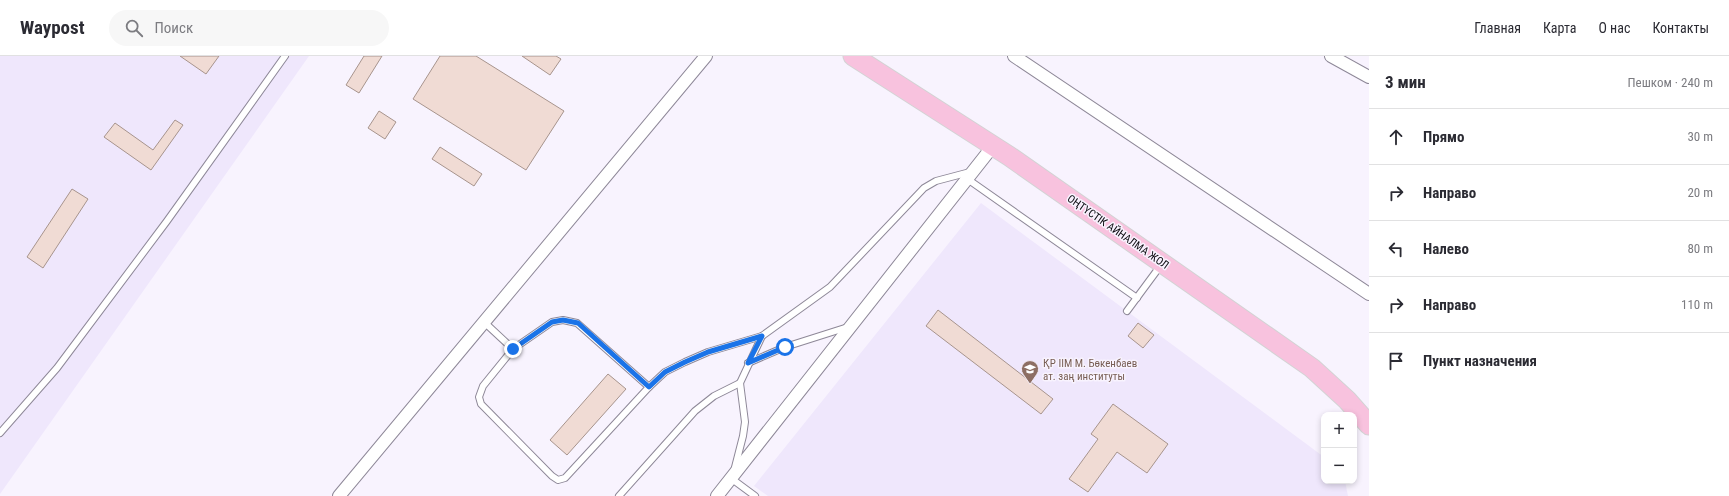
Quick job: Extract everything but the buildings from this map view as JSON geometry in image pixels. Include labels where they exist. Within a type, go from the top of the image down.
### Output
[{"type":"highway","name":"ОҢТҮСТІК АЙНАЛМА ЖОЛ","points":[[853,56],[993,146],[1312,368],[1347,400],[1369,426]]},
{"type":"street","points":[[339,496],[706,56]]},
{"type":"street","points":[[1014,56],[1369,294]]},
{"type":"street","points":[[1331,56],[1369,78]]},
{"type":"street","points":[[717,496],[732,479],[993,146]]},
{"type":"lane","points":[[0,433],[58,368],[168,221],[285,56]]},
{"type":"lane","points":[[649,387],[578,323],[563,320],[552,322],[513,349],[483,386],[479,397],[482,404],[552,476],[558,480],[565,478],[649,387],[665,372],[708,352],[762,336],[830,287],[924,188],[936,181],[969,175],[1137,298]]},
{"type":"lane","points":[[1127,311],[1162,264]]},
{"type":"lane","points":[[484,322],[513,349]]},
{"type":"lane","points":[[748,363],[785,347],[852,326]]},
{"type":"lane","points":[[755,496],[732,479],[745,422],[740,383],[748,363],[762,336]]},
{"type":"lane","points":[[619,496],[695,412],[714,396],[740,383]]},
{"type":"shaded area","points":[[0,56],[309,56],[0,494]]},
{"type":"shaded area","name":"ҚР ІІМ М. Бөкенбаев ат. заң институты","points":[[981,203],[1321,455],[1321,484],[1346,484],[1348,496],[768,496],[754,486]]},
{"type":"place","name":"ҚР ІІМ М. Бөкенбаев ат. заң институты","points":[[1030,384]]},
{"type":"route","points":[[513,349],[552,322],[563,320],[578,323],[649,387],[665,372],[708,352],[729,345],[762,336],[748,363],[785,347]]}]
